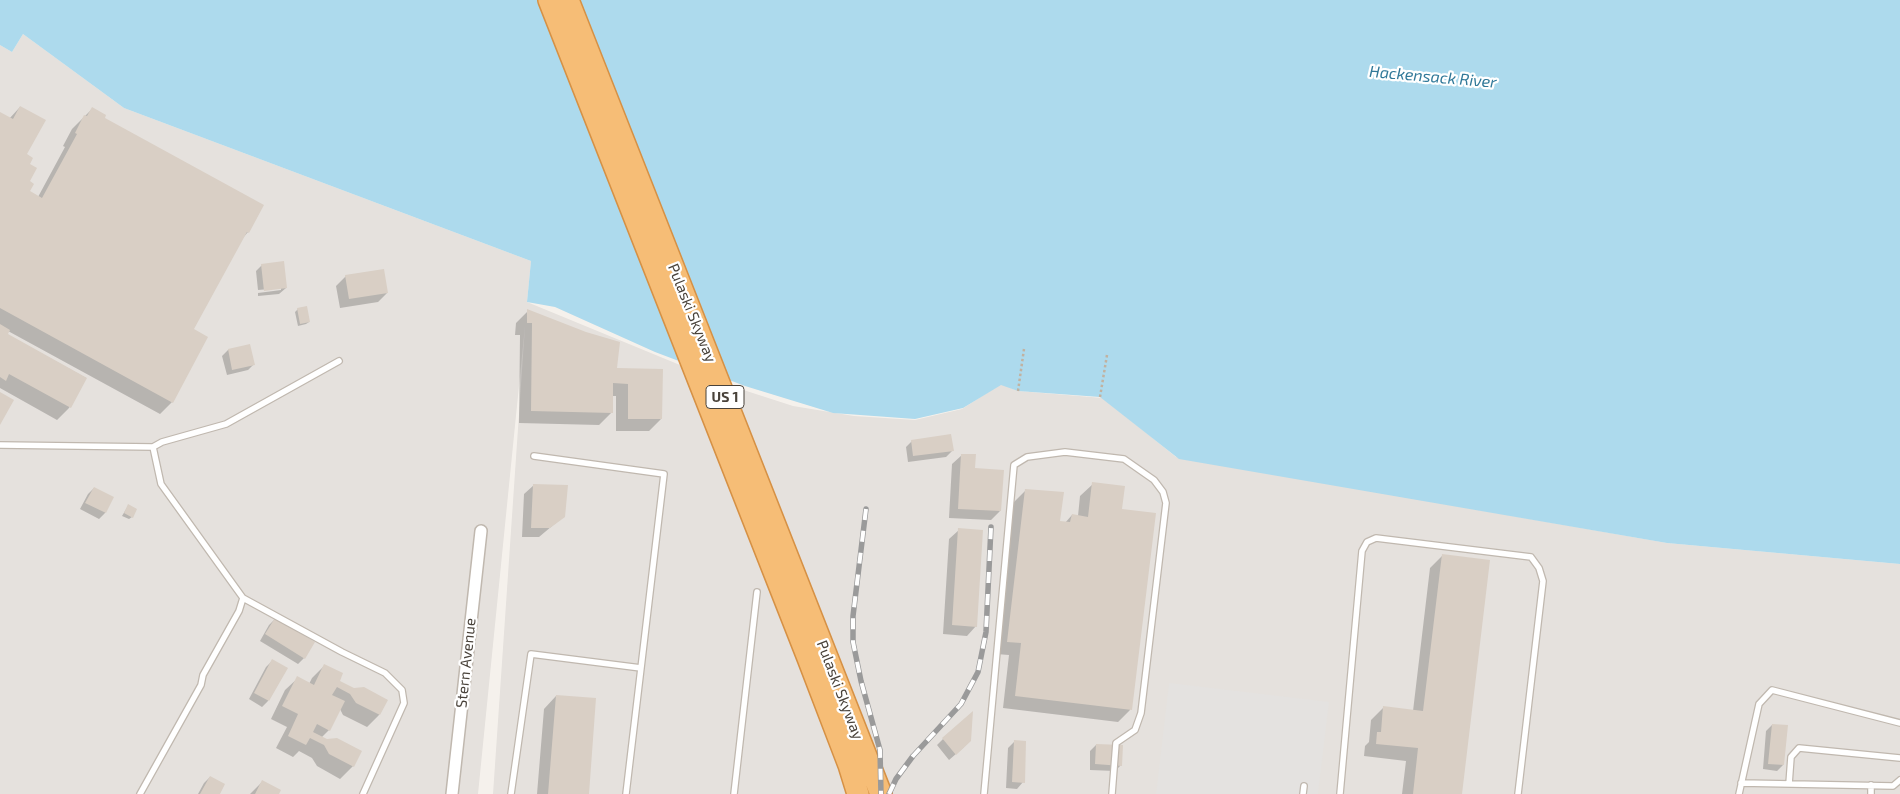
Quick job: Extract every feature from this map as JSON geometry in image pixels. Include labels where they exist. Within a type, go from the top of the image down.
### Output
[{"type":"highway","name":"Pulaski Skyway","points":[[549,0],[812,666],[858,794]]},
{"type":"highway","name":"Pulaski Skyway","points":[[568,0],[881,794]]},
{"type":"street","name":"Stern Avenue","points":[[452,794],[481,531]]},
{"type":"lane","points":[[0,446],[153,447],[162,442],[226,424],[339,361]]},
{"type":"lane","points":[[153,447],[161,484],[243,598],[342,652],[385,673],[402,690],[404,703],[363,794]]},
{"type":"lane","points":[[984,794],[1014,465],[1027,457],[1065,452],[1124,459],[1154,480],[1163,492],[1166,503],[1141,713],[1135,730],[1116,743],[1112,794]]},
{"type":"lane","points":[[534,456],[664,474],[626,794]]},
{"type":"lane","points":[[1340,794],[1362,551],[1368,542],[1376,538],[1531,557],[1539,568],[1543,581],[1518,794]]},
{"type":"lane","points":[[734,794],[757,592]]},
{"type":"lane","points":[[140,794],[201,685],[203,675],[239,611],[243,598]]},
{"type":"lane","points":[[511,794],[530,654],[640,668]]},
{"type":"lane","points":[[1739,794],[1759,704],[1772,690],[1900,723]]},
{"type":"lane","points":[[1789,784],[1791,757],[1799,748],[1900,758]]},
{"type":"lane","points":[[1741,783],[1893,786],[1900,780]]},
{"type":"lane","points":[[1871,785],[1871,794]]},
{"type":"lane","points":[[1303,794],[1304,786]]},
{"type":"path","points":[[1018,391],[1024,349]]},
{"type":"path","points":[[1100,397],[1107,355]]},
{"type":"shaded area","points":[[23,34],[124,108],[531,261],[527,302],[731,386],[793,406],[854,416],[915,420],[962,409],[1001,384],[1018,391],[1103,398],[1176,457],[1667,543],[1900,564],[1900,794],[493,794],[525,326],[478,794],[0,794],[0,45],[12,52]]},
{"type":"shaded area","points":[[1169,683],[1329,702],[1318,794],[1156,794]]},
{"type":"water","name":"Hackensack River","points":[[0,0],[1900,0],[1900,564],[1667,543],[1179,459],[1100,397],[1018,391],[1001,385],[963,408],[915,419],[833,413],[745,386],[655,352],[555,307],[527,302],[531,261],[124,108],[23,34],[12,52],[0,45]]},
{"type":"building","points":[[20,106],[46,120],[27,154],[33,158],[30,164],[37,168],[30,181],[34,184],[30,191],[42,198],[77,134],[75,133],[84,115],[87,116],[92,107],[106,115],[105,118],[264,205],[249,233],[247,232],[194,329],[208,337],[173,403],[0,308],[0,112],[13,119]]},
{"type":"building","points":[[284,261],[287,288],[264,291],[261,264]]},
{"type":"building","points":[[384,269],[388,293],[349,299],[345,275]]},
{"type":"building","points":[[307,306],[310,322],[300,324],[297,308]]},
{"type":"building","points":[[527,309],[586,332],[620,342],[617,368],[663,369],[662,419],[628,419],[628,384],[613,383],[613,413],[531,411],[532,323],[527,323]]},
{"type":"building","points":[[0,324],[10,330],[8,334],[87,378],[71,408],[9,374],[6,381],[0,377]]},
{"type":"building","points":[[250,344],[255,365],[232,370],[228,349]]},
{"type":"building","points":[[0,392],[14,400],[0,425]]},
{"type":"building","points":[[951,434],[954,451],[913,456],[911,440]]},
{"type":"building","points":[[961,454],[976,454],[975,468],[1004,470],[1001,511],[958,509]]},
{"type":"building","points":[[1092,482],[1125,486],[1122,509],[1156,513],[1132,710],[1015,696],[1021,643],[1007,642],[1025,489],[1064,492],[1060,521],[1070,522],[1072,514],[1088,517]]},
{"type":"building","points":[[533,484],[568,485],[565,517],[550,528],[531,528]]},
{"type":"building","points":[[94,487],[114,497],[106,513],[85,503]]},
{"type":"building","points":[[128,504],[137,509],[133,518],[124,513]]},
{"type":"building","points":[[958,528],[983,530],[977,627],[952,625]]},
{"type":"building","points":[[1442,554],[1490,560],[1462,794],[1413,794],[1418,748],[1376,744],[1377,732],[1381,732],[1383,706],[1423,711]]},
{"type":"building","points":[[275,618],[315,642],[305,659],[265,634]]},
{"type":"building","points":[[272,659],[288,668],[269,701],[254,693]]},
{"type":"building","points":[[324,664],[343,673],[340,681],[354,688],[364,687],[388,700],[380,715],[356,703],[350,694],[337,687],[332,695],[345,701],[330,731],[317,724],[313,732],[327,739],[337,738],[362,751],[354,767],[329,754],[324,745],[310,738],[306,745],[288,736],[298,714],[282,706],[297,676],[314,685]]},
{"type":"building","points":[[556,695],[596,698],[589,794],[548,794]]},
{"type":"building","points":[[973,711],[971,741],[956,755],[942,738]]},
{"type":"building","points":[[1772,724],[1788,725],[1784,765],[1768,764]]},
{"type":"building","points":[[1014,740],[1026,741],[1025,783],[1012,782]]},
{"type":"building","points":[[1096,744],[1123,745],[1122,766],[1095,764]]},
{"type":"building","points":[[210,776],[225,784],[220,794],[200,794]]},
{"type":"building","points":[[262,780],[281,790],[279,794],[255,794]]},
{"type":"railway","points":[[866,509],[853,616],[853,642],[861,681],[880,750],[881,794]]},
{"type":"railway","points":[[889,794],[896,779],[913,756],[961,704],[978,672],[986,632],[991,527]]}]
